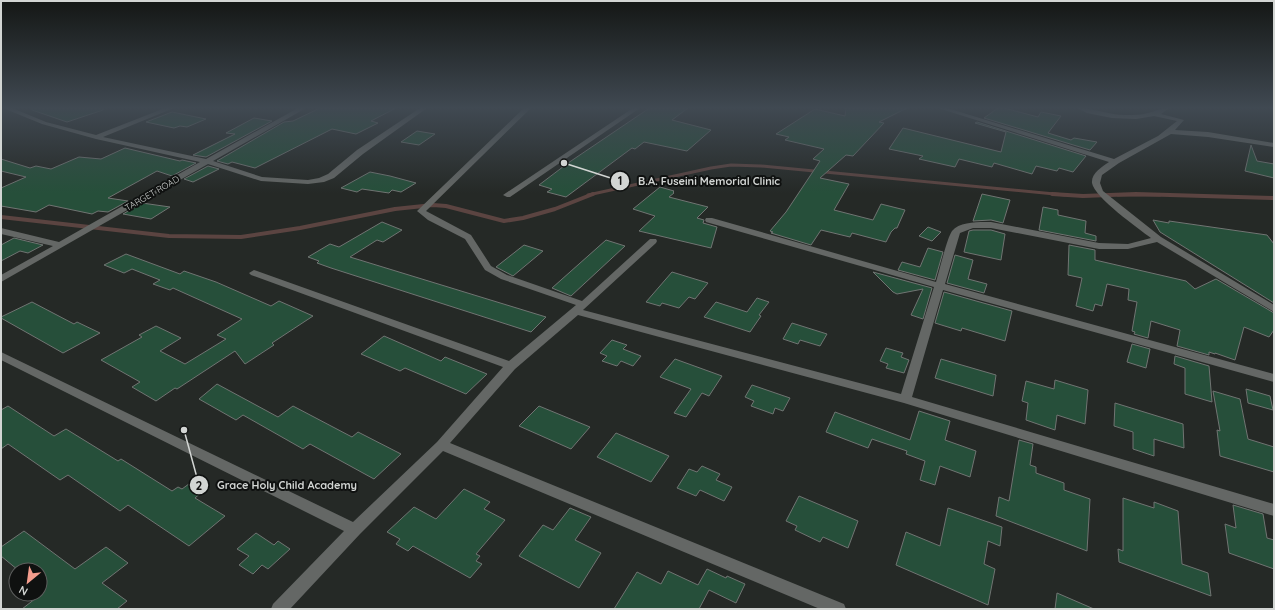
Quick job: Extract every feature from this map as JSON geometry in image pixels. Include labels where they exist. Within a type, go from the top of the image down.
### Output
[{"type":"street","name":"TARGET ROAD","points":[[1,279],[251,136]]},
{"type":"street","points":[[96,137],[207,161],[261,179],[308,182],[321,180],[331,176],[360,152],[383,136]]},
{"type":"street","points":[[498,136],[421,211],[431,218],[468,237],[488,268],[504,277],[579,308],[904,399],[1274,510]]},
{"type":"street","points":[[507,195],[594,136]]},
{"type":"street","points":[[1033,136],[1115,162]]},
{"type":"street","points":[[1161,136],[1115,162],[1098,174],[1096,183],[1100,192],[1158,239],[1274,309]]},
{"type":"street","points":[[1222,136],[1274,145]]},
{"type":"street","points":[[709,220],[940,286],[1274,378]]},
{"type":"street","points":[[904,399],[956,232],[965,226],[975,223],[991,225],[1099,246],[1117,248],[1137,246],[1158,239]]},
{"type":"street","points":[[1,231],[64,243]]},
{"type":"street","points":[[279,609],[355,530],[441,445],[511,366],[579,308],[653,241]]},
{"type":"street","points":[[254,273],[511,366]]},
{"type":"street","points":[[1,356],[355,530]]},
{"type":"street","points":[[441,445],[838,609]]},
{"type":"building","points":[[230,136],[244,136],[206,157],[193,155]]},
{"type":"building","points":[[259,136],[317,136],[255,168],[232,162],[228,164],[217,161]]},
{"type":"building","points":[[409,136],[431,136],[419,145],[401,142]]},
{"type":"building","points":[[607,136],[704,136],[687,151],[644,142],[635,149],[632,148],[566,197],[547,192],[552,189],[539,185]]},
{"type":"building","points":[[787,136],[871,136],[853,156],[846,155],[820,178],[849,184],[834,210],[873,220],[881,204],[905,210],[897,228],[891,232],[886,242],[852,233],[850,237],[821,230],[811,245],[771,233],[773,232],[770,231],[786,212],[820,161],[813,159],[824,149],[785,140],[789,137]]},
{"type":"building","points":[[897,136],[938,136],[1001,152],[1005,136],[1023,136],[1086,156],[1073,172],[1059,168],[1057,171],[1036,166],[1032,174],[994,163],[992,167],[959,159],[955,167],[919,159],[923,156],[889,149]]},
{"type":"building","points":[[1045,136],[1059,136],[1071,140],[1074,138],[1097,142],[1090,150]]},
{"type":"building","points":[[1251,145],[1257,161],[1274,164],[1274,178],[1245,171]]},
{"type":"building","points":[[125,148],[180,161],[182,160],[196,163],[172,176],[157,171],[108,198],[128,201],[108,212],[98,211],[92,214],[49,205],[36,212],[1,206],[1,188],[26,177],[1,171],[1,159],[30,168],[36,166],[51,169],[79,157],[101,159]]},
{"type":"building","points":[[208,166],[219,169],[193,182],[184,179]]},
{"type":"building","points":[[370,172],[416,183],[401,192],[392,190],[389,193],[362,189],[357,192],[341,188]]},
{"type":"building","points":[[660,187],[674,191],[674,193],[669,197],[708,207],[697,218],[704,220],[703,223],[717,227],[711,248],[639,231],[655,216],[633,209]]},
{"type":"building","points":[[982,194],[1010,200],[1003,223],[991,220],[973,221]]},
{"type":"building","points":[[142,203],[170,207],[151,219],[123,214]]},
{"type":"building","points":[[1043,207],[1058,210],[1058,215],[1086,221],[1085,233],[1096,236],[1096,241],[1039,230]]},
{"type":"building","points":[[1153,220],[1267,235],[1274,244],[1274,303],[1160,232]]},
{"type":"building","points":[[382,222],[402,230],[383,242],[377,240],[350,257],[546,317],[531,332],[331,268],[317,263],[319,261],[308,257],[330,244],[339,247]]},
{"type":"building","points":[[928,227],[941,232],[932,241],[919,236]]},
{"type":"building","points":[[991,230],[1005,234],[1001,260],[964,252],[969,231]]},
{"type":"building","points":[[14,238],[43,245],[28,253],[20,251],[1,261],[1,245]]},
{"type":"building","points":[[606,240],[625,246],[571,296],[552,288]]},
{"type":"building","points":[[524,245],[543,251],[513,276],[496,267]]},
{"type":"building","points":[[1069,245],[1095,250],[1095,260],[1186,281],[1195,289],[1216,279],[1274,313],[1274,330],[1269,337],[1244,327],[1235,360],[1215,353],[1209,352],[1209,355],[1177,346],[1180,330],[1151,321],[1148,338],[1134,334],[1135,332],[1132,331],[1137,302],[1128,300],[1129,289],[1107,284],[1102,306],[1095,304],[1093,311],[1076,306],[1082,278],[1068,275]]},
{"type":"building","points":[[928,248],[943,252],[935,280],[898,270],[902,262],[920,267]]},
{"type":"building","points":[[126,254],[180,274],[184,271],[216,282],[271,306],[279,301],[313,316],[272,343],[274,345],[245,364],[235,351],[156,401],[132,387],[140,382],[101,360],[142,337],[139,335],[156,326],[181,338],[160,351],[185,364],[226,339],[217,335],[242,319],[173,288],[170,290],[153,284],[160,280],[132,269],[124,273],[104,265]]},
{"type":"building","points":[[955,255],[973,260],[968,279],[987,284],[984,293],[947,283]]},
{"type":"building","points":[[672,272],[708,283],[695,299],[689,297],[679,308],[662,303],[660,306],[646,302]]},
{"type":"building","points":[[873,272],[932,288],[923,319],[911,315],[923,289],[897,294],[893,292]]},
{"type":"building","points":[[944,292],[1012,311],[1005,341],[962,328],[961,331],[935,323]]},
{"type":"building","points":[[757,298],[769,302],[759,315],[761,316],[750,332],[704,317],[716,302],[747,312]]},
{"type":"building","points":[[32,302],[74,324],[77,322],[100,333],[63,353],[1,318]]},
{"type":"building","points":[[792,323],[827,334],[820,346],[800,340],[798,344],[783,339]]},
{"type":"building","points":[[384,336],[441,361],[445,357],[487,374],[466,394],[405,368],[400,371],[361,354]]},
{"type":"building","points":[[612,340],[627,345],[623,349],[641,356],[633,366],[621,361],[617,366],[602,361],[607,356],[600,353]]},
{"type":"building","points":[[1132,344],[1150,349],[1146,368],[1127,362]]},
{"type":"building","points":[[886,348],[903,353],[901,357],[909,360],[904,373],[886,368],[888,364],[880,361]]},
{"type":"building","points":[[1175,356],[1209,366],[1212,402],[1185,394],[1185,368],[1174,364]]},
{"type":"building","points":[[675,359],[722,376],[709,396],[702,393],[686,417],[674,413],[691,389],[660,377]]},
{"type":"building","points":[[941,359],[996,375],[993,396],[935,378]]},
{"type":"building","points":[[1055,380],[1088,390],[1085,424],[1057,415],[1055,430],[1026,420],[1028,403],[1022,401],[1026,381],[1054,389]]},
{"type":"building","points":[[217,384],[278,417],[293,406],[352,437],[358,432],[401,454],[374,479],[310,444],[303,449],[243,415],[236,420],[199,399]]},
{"type":"building","points":[[752,385],[790,398],[783,411],[775,408],[773,414],[751,406],[754,401],[745,397]]},
{"type":"building","points":[[1246,389],[1270,396],[1273,410],[1248,403]]},
{"type":"building","points":[[1213,391],[1240,399],[1248,439],[1274,447],[1274,472],[1220,456],[1217,430],[1220,431]]},
{"type":"building","points":[[1115,403],[1183,424],[1184,448],[1154,439],[1154,456],[1133,449],[1133,432],[1114,426]]},
{"type":"building","points":[[8,406],[54,436],[66,429],[118,461],[121,459],[172,491],[178,487],[182,489],[197,478],[209,486],[195,498],[225,516],[189,546],[128,505],[120,511],[68,475],[60,480],[8,444],[1,449],[1,410]]},
{"type":"building","points":[[539,406],[590,427],[571,449],[519,426]]},
{"type":"building","points":[[919,411],[950,421],[945,440],[976,451],[970,477],[940,466],[935,485],[920,480],[925,461],[906,454],[907,451],[872,439],[868,448],[826,432],[835,412],[910,440]]},
{"type":"building","points":[[616,433],[669,456],[651,482],[597,457]]},
{"type":"building","points":[[1019,440],[1033,444],[1030,465],[1036,467],[1036,473],[1064,483],[1064,490],[1090,499],[1087,551],[996,516],[999,497],[1009,501]]},
{"type":"building","points":[[702,466],[720,474],[716,480],[732,487],[724,501],[700,490],[696,496],[677,488],[689,469],[697,472]]},
{"type":"building","points":[[464,489],[490,502],[484,509],[505,520],[476,554],[480,556],[476,561],[482,564],[470,578],[413,546],[408,551],[396,544],[400,539],[387,532],[414,507],[436,519]]},
{"type":"building","points":[[799,496],[858,521],[848,548],[823,537],[820,542],[795,530],[797,526],[786,521]]},
{"type":"building","points":[[1123,498],[1154,508],[1154,502],[1178,511],[1182,564],[1208,573],[1211,596],[1119,562],[1118,549],[1123,551]]},
{"type":"building","points":[[1233,505],[1263,514],[1267,538],[1274,540],[1274,569],[1229,553],[1225,524],[1236,528]]},
{"type":"building","points":[[570,508],[591,517],[575,540],[601,553],[579,588],[519,556],[543,525],[553,530]]},
{"type":"building","points":[[948,508],[1002,527],[1000,546],[988,541],[984,564],[995,569],[988,605],[896,565],[906,532],[940,546]]},
{"type":"building","points":[[24,531],[75,569],[106,547],[128,563],[102,583],[127,601],[117,609],[22,609],[31,602],[48,602],[48,562],[8,562],[1,556],[1,547]]},
{"type":"building","points":[[256,533],[274,545],[278,541],[290,549],[268,569],[262,565],[253,574],[239,565],[249,556],[237,549]]},
{"type":"building","points":[[707,569],[726,578],[727,576],[745,584],[736,603],[709,590],[699,609],[614,609],[637,572],[661,584],[668,571],[698,585]]},
{"type":"building","points":[[1057,593],[1094,609],[1055,609]]},
{"type":"waterway","points":[[588,195],[731,165],[761,166],[1060,195]]},
{"type":"waterway","points":[[1,217],[169,236],[241,237],[300,228],[395,209],[433,205],[446,206],[504,221],[523,218],[555,209],[593,194]]},
{"type":"waterway","points":[[1052,194],[1060,195]]},
{"type":"waterway","points":[[1060,195],[1083,196],[1136,194],[1274,198]]},
{"type":"waterway","points":[[1060,195],[1065,195]]},
{"type":"waterway","points":[[1118,195],[1160,195]]},
{"type":"place","name":"B.A. Fuseini Memorial Clinic","points":[[564,163]]},
{"type":"place","name":"Grace Holy Child Academy","points":[[184,430]]}]
